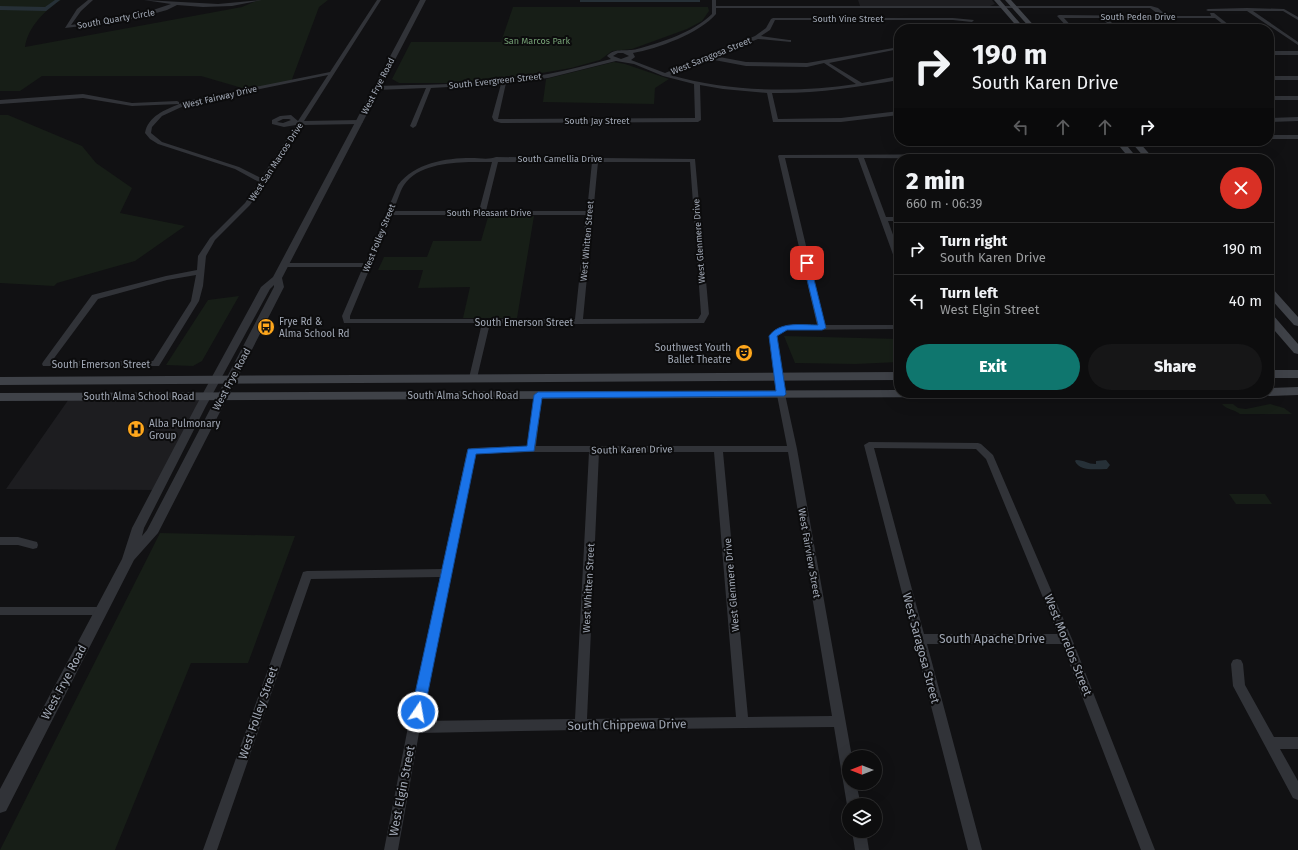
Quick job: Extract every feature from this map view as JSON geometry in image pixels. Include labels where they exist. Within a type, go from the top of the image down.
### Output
[{"type":"main road","points":[[997,0],[1017,24]]},
{"type":"main road","points":[[1008,0],[1029,24]]},
{"type":"main road","points":[[1123,146],[1130,154]]},
{"type":"main road","points":[[1138,146],[1146,154]]},
{"type":"main road","points":[[1274,297],[1298,323]]},
{"type":"main road","points":[[1274,323],[1298,351]]},
{"type":"main road","points":[[1274,374],[1298,374]]},
{"type":"main road","name":"South Alma School Road","points":[[0,380],[894,376]]},
{"type":"main road","points":[[1274,392],[1298,391]]},
{"type":"main road","name":"South Alma School Road","points":[[0,397],[894,393]]},
{"type":"street","name":"South Quarty Circle","points":[[91,0],[79,10],[66,27],[149,14],[176,4]]},
{"type":"street","name":"South Quarty Circle","points":[[146,0],[176,4],[245,4],[260,0]]},
{"type":"street","name":"West San Marcos Drive","points":[[156,364],[195,301],[201,272],[202,256],[212,239],[248,204],[380,0]]},
{"type":"street","name":"West Frye Road","points":[[0,804],[128,559],[138,528],[207,396],[266,287],[278,278],[423,0]]},
{"type":"street","points":[[611,59],[630,56],[703,26],[714,14],[714,0]]},
{"type":"street","points":[[715,7],[1151,7],[1161,12],[1166,17]]},
{"type":"street","points":[[1248,9],[1269,24]]},
{"type":"street","points":[[1226,24],[1208,10],[1279,9],[1298,19]]},
{"type":"street","points":[[1054,11],[1067,24]]},
{"type":"street","name":"South Peden Drive","points":[[1060,17],[1216,16]]},
{"type":"street","points":[[1103,17],[1111,24]]},
{"type":"street","name":"South Vine Street","points":[[773,19],[953,19],[972,22]]},
{"type":"street","name":"West Saragosa Street","points":[[665,75],[756,37],[768,28],[773,19]]},
{"type":"street","points":[[861,27],[862,19]]},
{"type":"street","points":[[921,19],[924,24]]},
{"type":"street","points":[[1274,27],[1298,44]]},
{"type":"street","points":[[756,37],[789,41]]},
{"type":"street","points":[[709,57],[765,66],[807,65],[894,49]]},
{"type":"street","points":[[1274,53],[1298,53]]},
{"type":"street","points":[[611,59],[612,54],[630,56],[665,75],[697,83],[746,90],[815,91],[894,79]]},
{"type":"street","name":"South Evergreen Street","points":[[378,86],[430,86],[504,82],[569,71],[611,59]]},
{"type":"street","points":[[826,62],[862,85]]},
{"type":"street","name":"West Fairway Drive","points":[[263,182],[237,168],[160,143],[152,138],[148,132],[149,127],[154,120],[167,111],[186,103],[332,73]]},
{"type":"street","points":[[1296,73],[1293,74],[1298,78]]},
{"type":"street","points":[[1274,78],[1298,78]]},
{"type":"street","name":"South Jay Street","points":[[504,82],[495,117],[496,120],[501,121],[698,120]]},
{"type":"street","name":"West Saragosa Street","points":[[697,83],[698,120]]},
{"type":"street","points":[[413,126],[430,86]]},
{"type":"street","points":[[769,91],[775,120],[841,120],[894,114]]},
{"type":"street","points":[[0,102],[83,96],[127,104],[161,105],[186,103]]},
{"type":"street","points":[[1274,98],[1298,98]]},
{"type":"street","points":[[161,105],[167,111]]},
{"type":"street","points":[[1274,120],[1298,119]]},
{"type":"street","points":[[293,121],[361,120]]},
{"type":"street","points":[[1274,137],[1298,137]]},
{"type":"street","points":[[894,157],[781,156],[822,328],[894,327]]},
{"type":"street","points":[[860,156],[894,247]]},
{"type":"street","points":[[482,213],[496,159]]},
{"type":"street","name":"South Camellia Drive","points":[[428,166],[456,160],[496,159],[693,160]]},
{"type":"street","name":"West Whitten Street","points":[[579,322],[595,160]]},
{"type":"street","name":"West Glenmere Drive","points":[[693,160],[705,314],[701,321]]},
{"type":"street","name":"West Folley Street","points":[[347,321],[346,316],[389,213],[404,182],[414,173],[428,166]]},
{"type":"street","name":"South Pleasant Drive","points":[[389,213],[589,213]]},
{"type":"street","points":[[883,219],[894,219]]},
{"type":"street","points":[[284,265],[368,265]]},
{"type":"street","name":"South Emerson Street","points":[[156,364],[46,364],[95,297],[166,278],[201,272]]},
{"type":"street","name":"West Frye Road","points":[[128,559],[152,533],[279,287],[278,278]]},
{"type":"street","name":"South Emerson Street","points":[[347,321],[701,321]]},
{"type":"street","points":[[473,378],[486,322]]},
{"type":"street","name":"West Fairview Street","points":[[822,328],[786,328],[778,331],[773,336],[781,394],[792,449],[844,750]]},
{"type":"street","points":[[531,449],[538,395]]},
{"type":"street","name":"West Saragosa Street","points":[[975,850],[869,445],[978,446]]},
{"type":"street","name":"West Morelos Street","points":[[978,446],[990,458],[1066,639],[1148,850]]},
{"type":"street","name":"West Glenmere Drive","points":[[718,448],[743,722]]},
{"type":"street","name":"South Karen Drive","points":[[472,451],[531,449],[792,449]]},
{"type":"street","name":"West Whitten Street","points":[[581,726],[594,450]]},
{"type":"street","name":"West Elgin Street","points":[[391,850],[414,727],[472,451]]},
{"type":"street","points":[[0,541],[18,541],[33,545]]},
{"type":"street","name":"West Folley Street","points":[[210,850],[306,575],[447,573]]},
{"type":"street","points":[[0,611],[101,611]]},
{"type":"street","name":"South Apache Drive","points":[[919,639],[1066,639]]},
{"type":"street","points":[[1237,664],[1239,686],[1298,794]]},
{"type":"street","name":"South Chippewa Drive","points":[[414,727],[581,726],[839,721]]},
{"type":"street","points":[[1270,743],[1298,742]]},
{"type":"street","points":[[859,838],[862,850]]},
{"type":"shaded area","points":[[580,0],[700,0],[700,2],[580,2]]},
{"type":"shaded area","points":[[858,0],[992,0],[995,4],[990,6],[860,6]]},
{"type":"shaded area","points":[[71,396],[207,396],[158,490],[6,489]]},
{"type":"shaded area","points":[[1076,460],[1096,464],[1096,461],[1106,460],[1110,465],[1107,469],[1088,469],[1077,465]]},
{"type":"green space","points":[[0,0],[61,0],[43,14],[33,26],[25,47],[242,7],[258,0],[328,0],[319,7],[291,82],[249,90],[201,76],[42,76],[20,91],[0,91]]},
{"type":"green space","name":"San Marcos Park","points":[[513,7],[708,7],[709,11],[702,21],[687,29],[632,49],[612,51],[600,60],[571,68],[500,80],[453,83],[399,83],[392,79],[411,42],[501,42]]},
{"type":"green space","points":[[614,62],[625,64],[669,79],[655,88],[654,104],[543,102],[546,79]]},
{"type":"green space","points":[[0,115],[8,115],[82,146],[96,163],[132,188],[120,213],[185,226],[135,261],[57,283],[54,286],[0,283]]},
{"type":"green space","points":[[534,216],[517,318],[463,318],[470,287],[418,288],[423,270],[378,270],[384,257],[427,257],[433,241],[481,241],[488,217]]},
{"type":"green space","points":[[239,296],[202,361],[193,366],[166,365],[208,300]]},
{"type":"green space","points":[[784,336],[894,339],[894,362],[855,364],[795,363]]},
{"type":"green space","points":[[1222,404],[1233,404],[1238,408],[1246,409],[1270,404],[1284,408],[1292,414],[1240,414]]},
{"type":"green space","points":[[1229,494],[1265,494],[1272,504],[1236,504]]},
{"type":"green space","points":[[160,533],[295,536],[248,663],[191,663],[115,850],[0,850]]},
{"type":"waterway","points":[[0,8],[46,9],[58,0]]},
{"type":"place","name":"Frye Rd & Alma School Rd","points":[[266,327]]},
{"type":"place","name":"Southwest Youth Ballet Theatre","points":[[744,353]]},
{"type":"place","name":"Alba Pulmonary Group","points":[[136,429]]},
{"type":"route","points":[[418,712],[472,451],[531,449],[538,395],[781,394],[773,336],[778,331],[786,328],[822,328],[807,263]]}]
